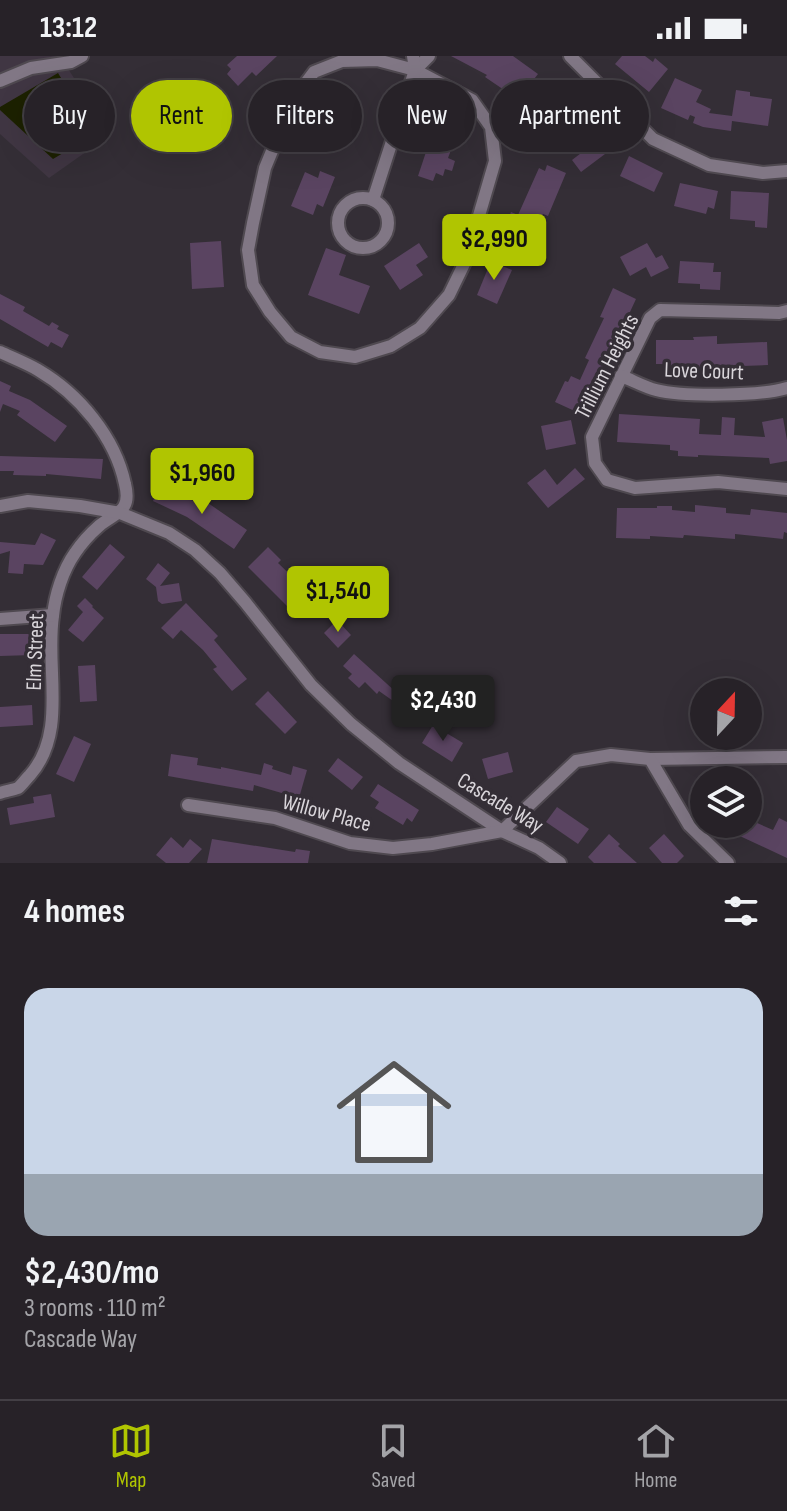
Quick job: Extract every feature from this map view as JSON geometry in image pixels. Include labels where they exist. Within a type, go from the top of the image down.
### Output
[{"type":"street","points":[[0,81],[55,60],[71,62],[82,56]]},
{"type":"street","points":[[373,200],[415,70],[413,56]]},
{"type":"street","points":[[415,70],[429,56]]},
{"type":"street","points":[[570,56],[653,139],[709,165],[763,173],[787,171]]},
{"type":"street","points":[[377,60],[415,70],[472,100],[491,127],[495,161],[466,260],[449,295],[420,328],[401,340],[355,357],[320,352],[291,337],[253,285],[248,250],[265,168],[293,100],[314,72],[342,61],[377,60]]},
{"type":"street","points":[[355,199],[373,200],[388,217],[387,233],[370,248],[353,247],[340,235],[337,227],[341,209],[355,199]]},
{"type":"street","name":"Trillium Heights","points":[[787,311],[731,313],[660,310],[650,318],[592,437],[595,463],[607,480],[635,488],[718,482],[787,489]]},
{"type":"street","points":[[0,352],[40,371],[83,404],[114,450],[126,486],[125,503],[120,513]]},
{"type":"street","name":"Love Court","points":[[621,376],[657,390],[706,394],[787,388]]},
{"type":"street","name":"Cascade Way","points":[[0,506],[28,501],[80,506],[120,513],[169,533],[195,550],[220,573],[311,685],[351,724],[399,763],[502,831],[539,848],[560,863]]},
{"type":"street","name":"Elm Street","points":[[0,793],[19,787],[40,764],[52,731],[50,660],[53,615],[60,584],[74,553],[99,525],[120,513]]},
{"type":"street","points":[[0,619],[53,615]]},
{"type":"street","points":[[502,831],[576,761],[611,755],[650,759],[787,757]]},
{"type":"street","points":[[650,759],[689,825],[728,863]]},
{"type":"street","name":"Willow Place","points":[[188,805],[275,818],[350,843],[393,848],[502,831]]},
{"type":"shaded area","points":[[0,56],[60,56],[75,80],[24,80],[24,152],[86,152],[49,178],[0,134]]},
{"type":"shaded area","points":[[58,73],[62,80],[46,80]]},
{"type":"shaded area","points":[[24,93],[24,132],[0,110],[0,107]]},
{"type":"shaded area","points":[[45,152],[65,152],[53,159]]},
{"type":"building","points":[[237,56],[277,56],[256,76],[252,72],[238,86],[227,74],[231,69],[227,65]]},
{"type":"building","points":[[451,56],[513,56],[538,74],[533,80],[491,81],[485,77],[487,75]]},
{"type":"building","points":[[622,56],[645,56],[653,62],[655,58],[668,69],[649,92],[649,80],[634,80],[615,64]]},
{"type":"building","points":[[675,78],[702,90],[696,102],[711,109],[709,113],[732,116],[736,90],[750,92],[750,96],[772,99],[768,126],[732,121],[731,131],[703,127],[693,123],[695,117],[690,115],[688,120],[661,108]]},
{"type":"building","points":[[426,152],[450,152],[448,158],[455,161],[452,171],[445,169],[443,176],[436,173],[433,181],[418,176]]},
{"type":"building","points":[[582,152],[608,152],[581,172],[572,160]]},
{"type":"building","points":[[629,156],[663,173],[654,192],[620,176]]},
{"type":"building","points":[[547,165],[566,173],[548,216],[543,214],[527,257],[507,250],[512,236],[503,233],[511,212],[518,215],[539,168],[545,171]]},
{"type":"building","points":[[320,171],[335,177],[323,207],[317,204],[313,215],[291,206],[305,172],[318,178]]},
{"type":"building","points":[[680,183],[718,191],[714,209],[708,207],[706,214],[674,206]]},
{"type":"building","points":[[731,191],[769,193],[767,228],[755,227],[755,221],[730,219]]},
{"type":"building","points":[[221,241],[224,287],[192,289],[190,243]]},
{"type":"building","points":[[419,243],[428,257],[416,265],[423,275],[400,290],[384,266]]},
{"type":"building","points":[[647,243],[656,258],[662,255],[669,268],[651,277],[646,267],[630,276],[620,257]]},
{"type":"building","points":[[326,248],[346,255],[339,275],[370,286],[359,314],[308,295]]},
{"type":"building","points":[[491,261],[512,270],[497,304],[477,295]]},
{"type":"building","points":[[680,261],[714,263],[713,272],[721,272],[720,290],[700,289],[700,284],[678,283]]},
{"type":"building","points":[[613,288],[636,299],[592,394],[588,392],[579,413],[555,402],[565,381],[568,382],[571,376],[580,380],[589,360],[585,358],[604,318],[600,317]]},
{"type":"building","points":[[0,294],[25,307],[23,311],[49,326],[52,322],[59,326],[57,329],[69,335],[62,348],[51,342],[48,347],[0,319]]},
{"type":"building","points":[[717,336],[717,344],[767,342],[768,365],[686,368],[686,372],[667,372],[667,364],[656,364],[656,340],[694,340],[693,337]]},
{"type":"building","points":[[0,381],[11,386],[9,391],[30,400],[67,426],[55,442],[17,415],[20,411],[3,404],[0,412]]},
{"type":"building","points":[[619,414],[700,419],[699,434],[721,435],[722,417],[735,418],[734,435],[765,437],[762,422],[783,418],[787,461],[770,464],[769,458],[678,456],[678,451],[670,450],[670,445],[617,442]]},
{"type":"building","points":[[571,420],[576,444],[546,450],[541,426]]},
{"type":"building","points":[[0,456],[103,459],[101,479],[46,474],[13,475],[14,471],[0,471]]},
{"type":"building","points":[[575,468],[585,479],[548,508],[527,483],[545,469],[557,485]]},
{"type":"building","points":[[160,485],[206,507],[208,503],[247,530],[234,549],[187,517],[153,501]]},
{"type":"building","points":[[695,505],[726,508],[726,513],[750,515],[751,509],[787,513],[787,533],[784,532],[783,539],[735,534],[735,539],[684,535],[683,538],[616,538],[617,508],[672,506],[672,510],[695,512]]},
{"type":"building","points":[[41,533],[56,540],[43,565],[24,564],[23,574],[8,573],[10,551],[0,554],[0,542],[35,545]]},
{"type":"building","points":[[110,544],[125,557],[97,590],[82,577]]},
{"type":"building","points":[[268,547],[281,560],[278,563],[307,591],[290,609],[248,567]]},
{"type":"building","points":[[158,563],[170,573],[160,586],[179,583],[182,601],[162,604],[158,601],[156,587],[146,579]]},
{"type":"building","points":[[85,598],[104,618],[83,642],[68,630],[83,612],[77,606]]},
{"type":"building","points":[[186,603],[218,636],[214,640],[247,679],[232,691],[213,669],[217,667],[203,650],[181,630],[173,639],[161,628]]},
{"type":"building","points":[[337,620],[351,635],[338,648],[324,633]]},
{"type":"building","points":[[0,634],[32,634],[33,655],[0,656]]},
{"type":"building","points":[[354,654],[397,693],[403,685],[428,704],[417,719],[406,711],[402,717],[392,709],[396,703],[379,691],[377,694],[365,682],[359,688],[348,678],[352,674],[343,666]]},
{"type":"building","points":[[95,665],[97,701],[80,702],[78,666]]},
{"type":"building","points":[[268,691],[297,722],[285,734],[255,704]]},
{"type":"building","points":[[32,705],[33,725],[0,727],[0,707]]},
{"type":"building","points":[[433,725],[463,743],[452,762],[422,743]]},
{"type":"building","points":[[74,736],[91,744],[74,782],[56,774]]},
{"type":"building","points":[[508,752],[513,772],[488,779],[482,759]]},
{"type":"building","points":[[171,754],[198,758],[197,765],[261,775],[264,763],[291,775],[293,766],[307,770],[299,798],[254,785],[253,791],[168,776]]},
{"type":"building","points":[[338,758],[363,777],[352,790],[328,771]]},
{"type":"building","points":[[378,784],[419,810],[412,822],[407,818],[403,825],[375,808],[379,802],[370,796]]},
{"type":"building","points":[[51,794],[55,817],[10,825],[7,808],[34,803],[33,797]]},
{"type":"building","points":[[557,807],[589,829],[578,844],[546,822]]},
{"type":"building","points":[[779,818],[787,822],[787,858],[744,838],[762,838],[762,825],[773,830]]},
{"type":"building","points":[[609,834],[637,863],[594,863],[588,857]]},
{"type":"building","points":[[664,834],[684,856],[677,863],[662,863],[649,848]]},
{"type":"building","points":[[171,837],[183,848],[190,839],[202,849],[189,863],[166,863],[156,855]]},
{"type":"building","points":[[212,839],[295,852],[296,849],[310,851],[308,863],[207,863]]}]
